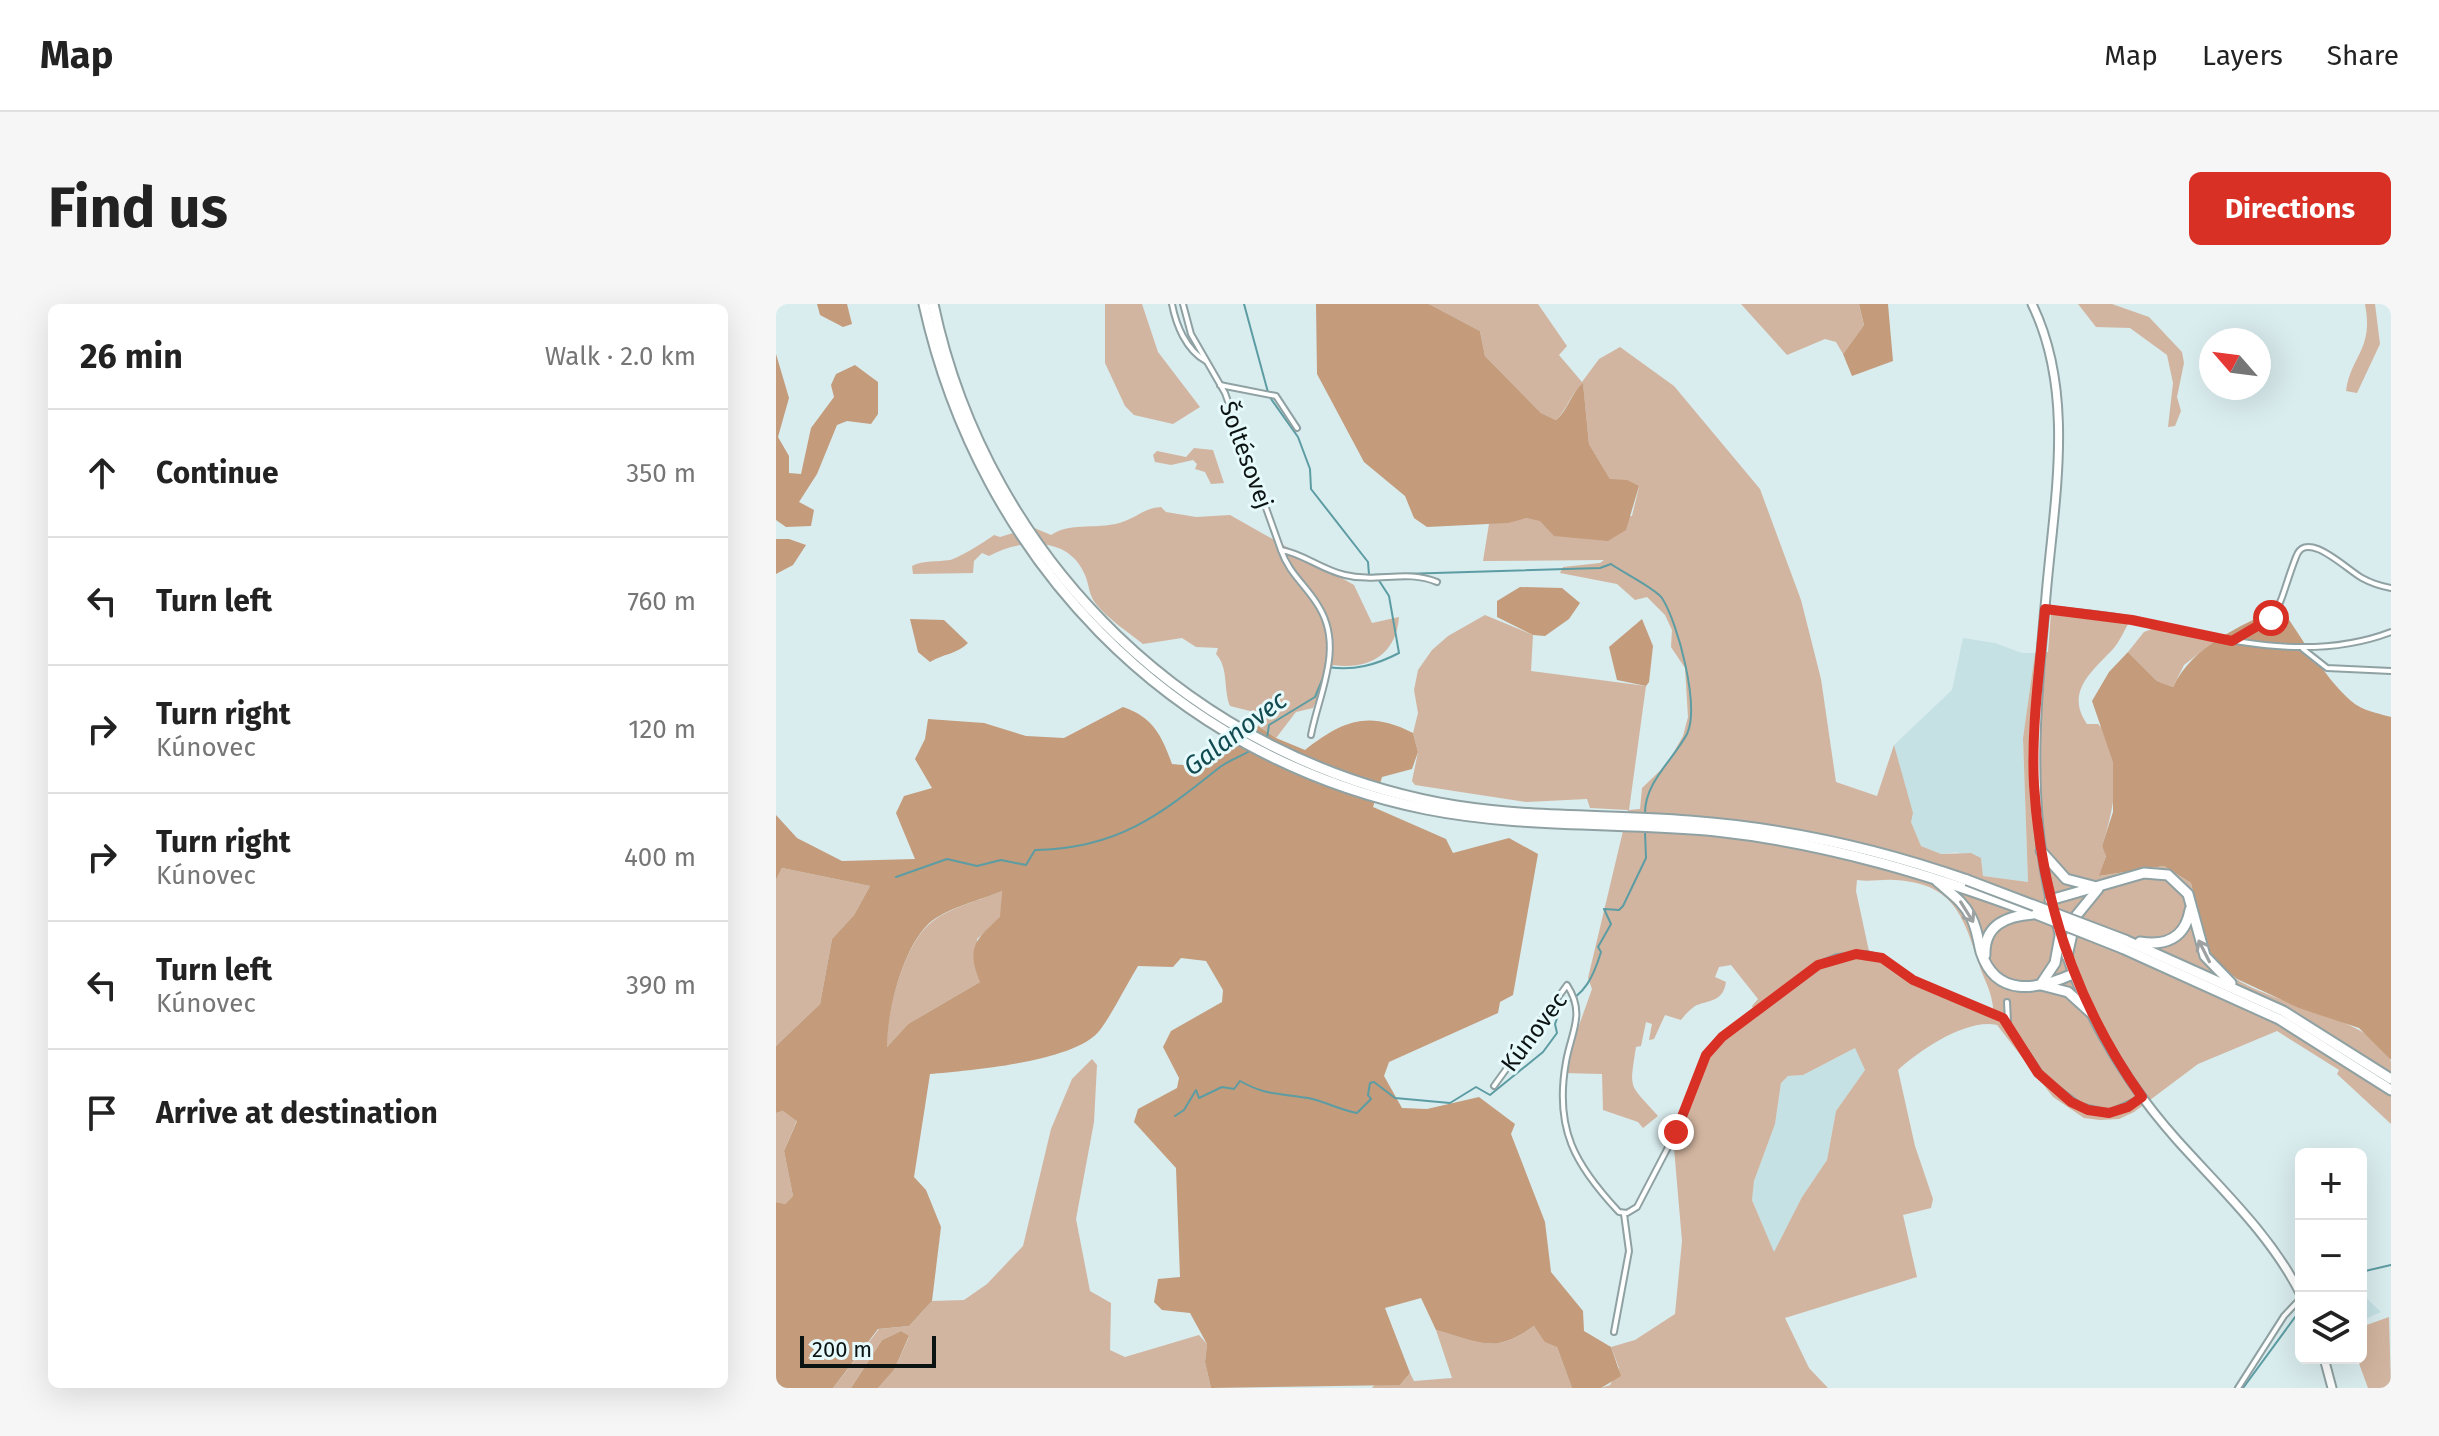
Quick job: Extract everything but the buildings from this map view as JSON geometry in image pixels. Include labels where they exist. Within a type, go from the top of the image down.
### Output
[{"type":"highway","points":[[924,304],[953,405],[973,452],[1055,577],[1092,625],[1242,741],[1309,772],[1462,815],[1739,830],[1846,844],[1965,884],[2124,944],[2236,988],[2267,1008]]},
{"type":"highway","points":[[933,304],[951,375],[969,424],[1013,517]]},
{"type":"highway","points":[[1739,830],[1965,884],[2036,914],[2124,944],[2281,1015],[2391,1079]]},
{"type":"highway","points":[[2041,851],[2066,879],[2101,887]]},
{"type":"highway","points":[[2050,900],[2144,873],[2164,873],[2182,884],[2191,903],[2203,952],[2236,988]]},
{"type":"highway","points":[[1931,877],[1967,910],[1991,973],[2005,984],[2021,988],[2073,974]]},
{"type":"highway","points":[[2067,956],[2076,916],[2101,887]]},
{"type":"highway","points":[[2124,944],[2154,944],[2171,940],[2187,924],[2191,903]]},
{"type":"highway","points":[[1985,959],[1986,941],[1997,924],[2011,916],[2036,914]]},
{"type":"highway","points":[[2041,985],[2053,966],[2060,936]]},
{"type":"highway","points":[[2041,985],[2068,992],[2090,1012]]},
{"type":"highway","points":[[2281,1015],[2391,1090]]},
{"type":"main road","points":[[2032,304],[2053,360],[2058,409],[2034,754],[2041,851],[2050,900],[2073,974],[2090,1012],[2142,1097],[2245,1213],[2285,1266],[2299,1292]]},
{"type":"main road","points":[[2326,1364],[2332,1388]]},
{"type":"street","name":"Šoltésovej","points":[[1172,304],[1176,325],[1195,353],[1208,362]]},
{"type":"street","name":"Šoltésovej","points":[[1183,304],[1191,334],[1220,385],[1281,550]]},
{"type":"street","points":[[1220,385],[1276,396],[1297,428]]},
{"type":"street","points":[[2232,641],[2276,613],[2284,600],[2297,553],[2305,547],[2314,547],[2359,577],[2391,588]]},
{"type":"street","points":[[1281,550],[1345,575],[1382,579],[1406,574],[1437,582]]},
{"type":"street","points":[[1281,550],[1288,568],[1318,604],[1327,625],[1327,684],[1311,735]]},
{"type":"street","points":[[2045,609],[2132,620],[2232,641],[2302,647],[2328,647],[2391,632]]},
{"type":"street","points":[[2302,647],[2327,668],[2391,671]]},
{"type":"street","points":[[1614,1332],[1629,1251],[1624,1214],[1637,1207],[1643,1197],[1676,1132],[1706,1055],[1722,1037],[1829,960],[1856,954],[1882,958],[1913,980],[2008,1022]]},
{"type":"street","name":"Kúnovec","points":[[1494,1086],[1567,985],[1578,1010],[1566,1062],[1566,1127],[1579,1166],[1624,1214]]},
{"type":"street","points":[[2007,1002],[2008,1022],[2038,1073],[2071,1102],[2088,1110],[2109,1113],[2128,1107],[2142,1097]]},
{"type":"street","points":[[2238,1388],[2295,1303]]},
{"type":"shaded area","points":[[817,304],[847,304],[852,324],[843,327],[820,315]]},
{"type":"shaded area","points":[[1105,304],[1142,304],[1158,352],[1200,407],[1173,424],[1134,415],[1125,406],[1105,363]]},
{"type":"shaded area","points":[[1316,304],[1429,304],[1480,331],[1485,356],[1541,413],[1556,420],[1583,383],[1589,444],[1610,479],[1627,480],[1639,486],[1626,530],[1608,541],[1554,536],[1540,521],[1527,518],[1508,523],[1427,527],[1414,518],[1405,496],[1364,462],[1317,374]]},
{"type":"shaded area","points":[[1429,304],[1538,304],[1567,346],[1559,355],[1582,382],[1599,359],[1620,347],[1674,386],[1760,489],[1801,600],[1821,679],[1836,782],[1877,796],[1894,745],[1913,813],[1911,822],[1921,846],[1941,854],[1971,853],[1981,858],[1983,876],[2028,882],[2023,738],[2035,653],[2048,652],[2051,613],[2129,622],[2115,646],[2090,673],[2080,691],[2081,712],[2087,724],[2098,724],[2107,736],[2115,766],[2113,800],[2102,846],[2106,855],[2100,876],[2164,866],[2191,883],[2204,943],[2213,960],[2230,976],[2281,1000],[2338,1020],[2381,1045],[2391,1062],[2391,1124],[2337,1074],[2339,1070],[2277,1031],[2198,1064],[2134,1112],[2119,1119],[2100,1120],[2084,1118],[2053,1097],[1997,1025],[1972,1026],[1944,1037],[1898,1070],[1915,1146],[1933,1199],[1931,1208],[1903,1215],[1917,1277],[1785,1318],[1809,1368],[1828,1388],[1601,1388],[1610,1385],[1619,1368],[1611,1347],[1635,1340],[1675,1314],[1682,1241],[1674,1148],[1694,1089],[1714,1049],[1757,1017],[1752,1006],[1758,999],[1731,965],[1719,967],[1715,977],[1726,982],[1719,996],[1695,1006],[1681,1020],[1665,1015],[1654,1039],[1649,1040],[1652,1024],[1646,1022],[1641,1046],[1636,1047],[1632,1080],[1636,1092],[1658,1116],[1643,1128],[1638,1122],[1603,1110],[1602,1074],[1562,1073],[1592,989],[1588,978],[1628,810],[1590,808],[1587,799],[1526,802],[1415,785],[1412,781],[1418,752],[1413,733],[1418,713],[1414,690],[1418,670],[1432,650],[1448,636],[1485,615],[1533,635],[1531,671],[1646,686],[1629,810],[1640,809],[1642,788],[1667,764],[1683,736],[1688,717],[1685,668],[1671,647],[1672,630],[1665,615],[1647,597],[1635,600],[1617,584],[1560,573],[1563,567],[1604,560],[1483,561],[1489,524],[1527,518],[1632,516],[1639,487],[1610,479],[1589,444],[1583,384],[1556,420],[1541,413],[1485,356],[1480,331]],"holes":[[[1857,880],[1913,882],[1928,887],[1951,902],[1966,926],[1990,994],[1993,1017],[1934,992],[1870,956],[1856,891]],[[1855,1048],[1865,1070],[1836,1111],[1827,1160],[1802,1197],[1774,1252],[1752,1200],[1754,1181],[1775,1124],[1781,1083],[1788,1076],[1803,1075]]]},
{"type":"shaded area","points":[[1741,304],[1859,304],[1864,325],[1843,354],[1836,342],[1825,339],[1787,355]]},
{"type":"shaded area","points":[[1859,304],[1888,304],[1893,361],[1852,376],[1843,354],[1864,325]]},
{"type":"shaded area","points":[[2078,304],[2112,304],[2149,317],[2182,352],[2184,363],[2177,397],[2181,411],[2175,426],[2168,427],[2173,383],[2167,355],[2130,328],[2096,327]]},
{"type":"shaded area","points":[[2365,304],[2375,304],[2380,344],[2357,393],[2346,391],[2367,332]]},
{"type":"shaded area","points":[[776,354],[789,398],[778,437],[789,456],[789,473],[801,474],[811,428],[834,397],[831,385],[836,374],[855,365],[878,382],[878,414],[871,424],[847,421],[837,425],[817,474],[799,502],[814,510],[811,526],[786,527],[776,520]]},
{"type":"shaded area","points":[[1194,448],[1213,450],[1224,483],[1211,484],[1205,472],[1195,469],[1197,464],[1193,460],[1171,465],[1155,462],[1153,455],[1157,451],[1186,457]]},
{"type":"shaded area","points":[[1161,507],[1166,512],[1196,517],[1230,515],[1354,585],[1372,623],[1399,617],[1392,641],[1386,650],[1369,662],[1333,665],[1313,708],[1296,712],[1276,738],[1258,726],[1258,713],[1230,706],[1223,666],[1216,654],[1218,648],[1196,647],[1182,638],[1143,644],[1101,610],[1092,597],[1078,562],[1056,547],[1028,544],[989,556],[982,553],[974,561],[973,573],[913,574],[912,566],[954,559],[994,535],[1000,537],[1032,527],[1051,535],[1068,528],[1116,524]]},
{"type":"shaded area","points":[[776,539],[789,539],[806,545],[793,565],[776,574]]},
{"type":"shaded area","points":[[1520,587],[1562,588],[1580,603],[1569,619],[1545,636],[1533,635],[1497,617],[1497,601]]},
{"type":"shaded area","points":[[2280,606],[2339,689],[2360,707],[2391,717],[2391,1060],[2359,1028],[2299,1008],[2237,979],[2213,959],[2201,929],[2191,883],[2164,866],[2099,876],[2106,856],[2102,846],[2113,812],[2113,762],[2092,701],[2109,672],[2128,652],[2157,681],[2173,687],[2182,672],[2205,648]]},
{"type":"shaded area","points":[[910,619],[944,620],[968,643],[930,662],[918,652]]},
{"type":"shaded area","points":[[1642,619],[1653,646],[1646,686],[1617,680],[1609,647]]},
{"type":"shaded area","points":[[2157,627],[2216,640],[2184,665],[2173,687],[2157,681],[2128,652],[2144,632]]},
{"type":"shaded area","points":[[1963,638],[1995,643],[2022,653],[2035,653],[2023,738],[2028,882],[1983,876],[1981,858],[1956,852],[1941,854],[1921,846],[1911,822],[1894,745],[1952,690]]},
{"type":"shaded area","points":[[1123,707],[1149,722],[1172,764],[1194,766],[1258,726],[1276,738],[1305,750],[1344,726],[1356,722],[1382,722],[1413,733],[1418,752],[1412,769],[1382,777],[1373,807],[1446,839],[1453,853],[1509,838],[1538,854],[1513,995],[1500,1002],[1498,1013],[1389,1062],[1384,1076],[1402,1108],[1427,1109],[1479,1097],[1515,1124],[1511,1134],[1545,1222],[1551,1272],[1583,1311],[1584,1331],[1611,1347],[1621,1376],[1601,1388],[1572,1388],[1557,1347],[1545,1342],[1534,1326],[1508,1341],[1476,1342],[1436,1330],[1421,1298],[1385,1308],[1410,1373],[1400,1385],[1211,1388],[1205,1362],[1207,1344],[1190,1313],[1162,1310],[1154,1302],[1158,1279],[1180,1277],[1176,1168],[1134,1122],[1138,1109],[1177,1088],[1179,1078],[1163,1047],[1171,1031],[1222,1002],[1223,990],[1206,961],[1181,958],[1173,967],[1138,966],[1100,1030],[1069,1050],[1021,1062],[930,1074],[914,1177],[926,1190],[941,1227],[932,1301],[909,1326],[878,1329],[833,1388],[776,1388],[776,1202],[785,1204],[793,1196],[784,1151],[797,1121],[783,1111],[776,1113],[776,1046],[820,1004],[832,939],[854,915],[870,886],[782,868],[776,880],[776,815],[797,838],[842,861],[915,859],[896,813],[904,796],[932,788],[915,759],[925,739],[928,719],[984,723],[1026,736],[1064,738]],"holes":[[[1002,891],[1000,917],[975,945],[974,961],[980,982],[908,1024],[887,1047],[890,1016],[899,979],[922,931],[948,911]]]},
{"type":"shaded area","points":[[782,868],[870,886],[854,915],[832,939],[820,1004],[776,1046],[776,880]]},
{"type":"shaded area","points":[[1002,891],[1001,917],[977,939],[980,982],[908,1024],[886,1048],[893,998],[905,962],[922,931],[948,912]]},
{"type":"shaded area","points":[[1855,1048],[1865,1070],[1836,1111],[1827,1160],[1802,1197],[1774,1253],[1752,1199],[1754,1181],[1775,1124],[1781,1083],[1788,1076],[1803,1075]]},
{"type":"shaded area","points":[[1092,1059],[1097,1065],[1094,1122],[1076,1219],[1090,1291],[1111,1303],[1110,1350],[1125,1357],[1199,1335],[1207,1344],[1205,1362],[1211,1388],[878,1388],[894,1370],[909,1337],[901,1331],[882,1340],[851,1388],[833,1388],[879,1329],[909,1326],[932,1301],[964,1300],[987,1284],[1023,1246],[1051,1129],[1072,1079]]},
{"type":"shaded area","points":[[783,1111],[797,1120],[784,1151],[793,1196],[785,1204],[776,1202],[776,1113]]},
{"type":"shaded area","points":[[2367,1299],[2381,1312],[2367,1318]]},
{"type":"shaded area","points":[[2389,1317],[2391,1388],[2368,1388],[2359,1364],[2367,1364],[2367,1325]]},
{"type":"shaded area","points":[[1534,1326],[1557,1347],[1572,1388],[1372,1388],[1376,1383],[1400,1385],[1410,1373],[1414,1381],[1452,1378],[1436,1330],[1476,1342],[1497,1343],[1508,1341]]},
{"type":"shaded area","points":[[901,1331],[909,1336],[894,1370],[878,1388],[851,1388],[882,1340]]},
{"type":"waterway","name":"Galanovec","points":[[1244,304],[1269,396],[1298,437],[1310,469],[1311,489],[1368,562],[1369,575]]},
{"type":"waterway","points":[[1369,575],[1600,568],[1611,564],[1658,594],[1668,610],[1680,645],[1689,685],[1690,721],[1687,734],[1650,791],[1645,813]]},
{"type":"waterway","name":"Galanovec","points":[[1328,667],[1365,666],[1399,653],[1389,596],[1378,579]]},
{"type":"waterway","name":"Galanovec","points":[[1267,738],[1269,725],[1315,697],[1325,673]]},
{"type":"waterway","name":"Galanovec","points":[[896,877],[947,859],[977,866],[1001,860],[1026,865],[1035,850],[1064,848],[1114,836],[1157,814],[1220,767],[1253,749]]},
{"type":"waterway","points":[[1175,1116],[1184,1110],[1196,1090],[1199,1098],[1222,1087],[1234,1089],[1240,1081],[1266,1092],[1314,1099],[1357,1113],[1371,1099],[1368,1095],[1370,1083],[1374,1082],[1395,1098],[1450,1103],[1476,1087],[1490,1095],[1543,1052],[1557,1033],[1555,1024],[1562,1004],[1577,996],[1588,984],[1601,952],[1598,947],[1611,924],[1604,909],[1619,910],[1623,906],[1646,858],[1645,832]]},
{"type":"waterway","points":[[2367,1271],[2391,1265]]},
{"type":"waterway","points":[[2243,1388],[2295,1317]]},
{"type":"route","points":[[1676,1132],[1706,1055],[1722,1037],[1757,1014],[1818,965],[1837,957],[1856,954],[1882,958],[1929,988],[2003,1018],[2038,1073],[2071,1102],[2088,1110],[2109,1113],[2128,1107],[2142,1097],[2097,1027],[2073,974],[2050,900],[2034,784],[2045,609],[2132,620],[2232,641],[2271,618]]}]
